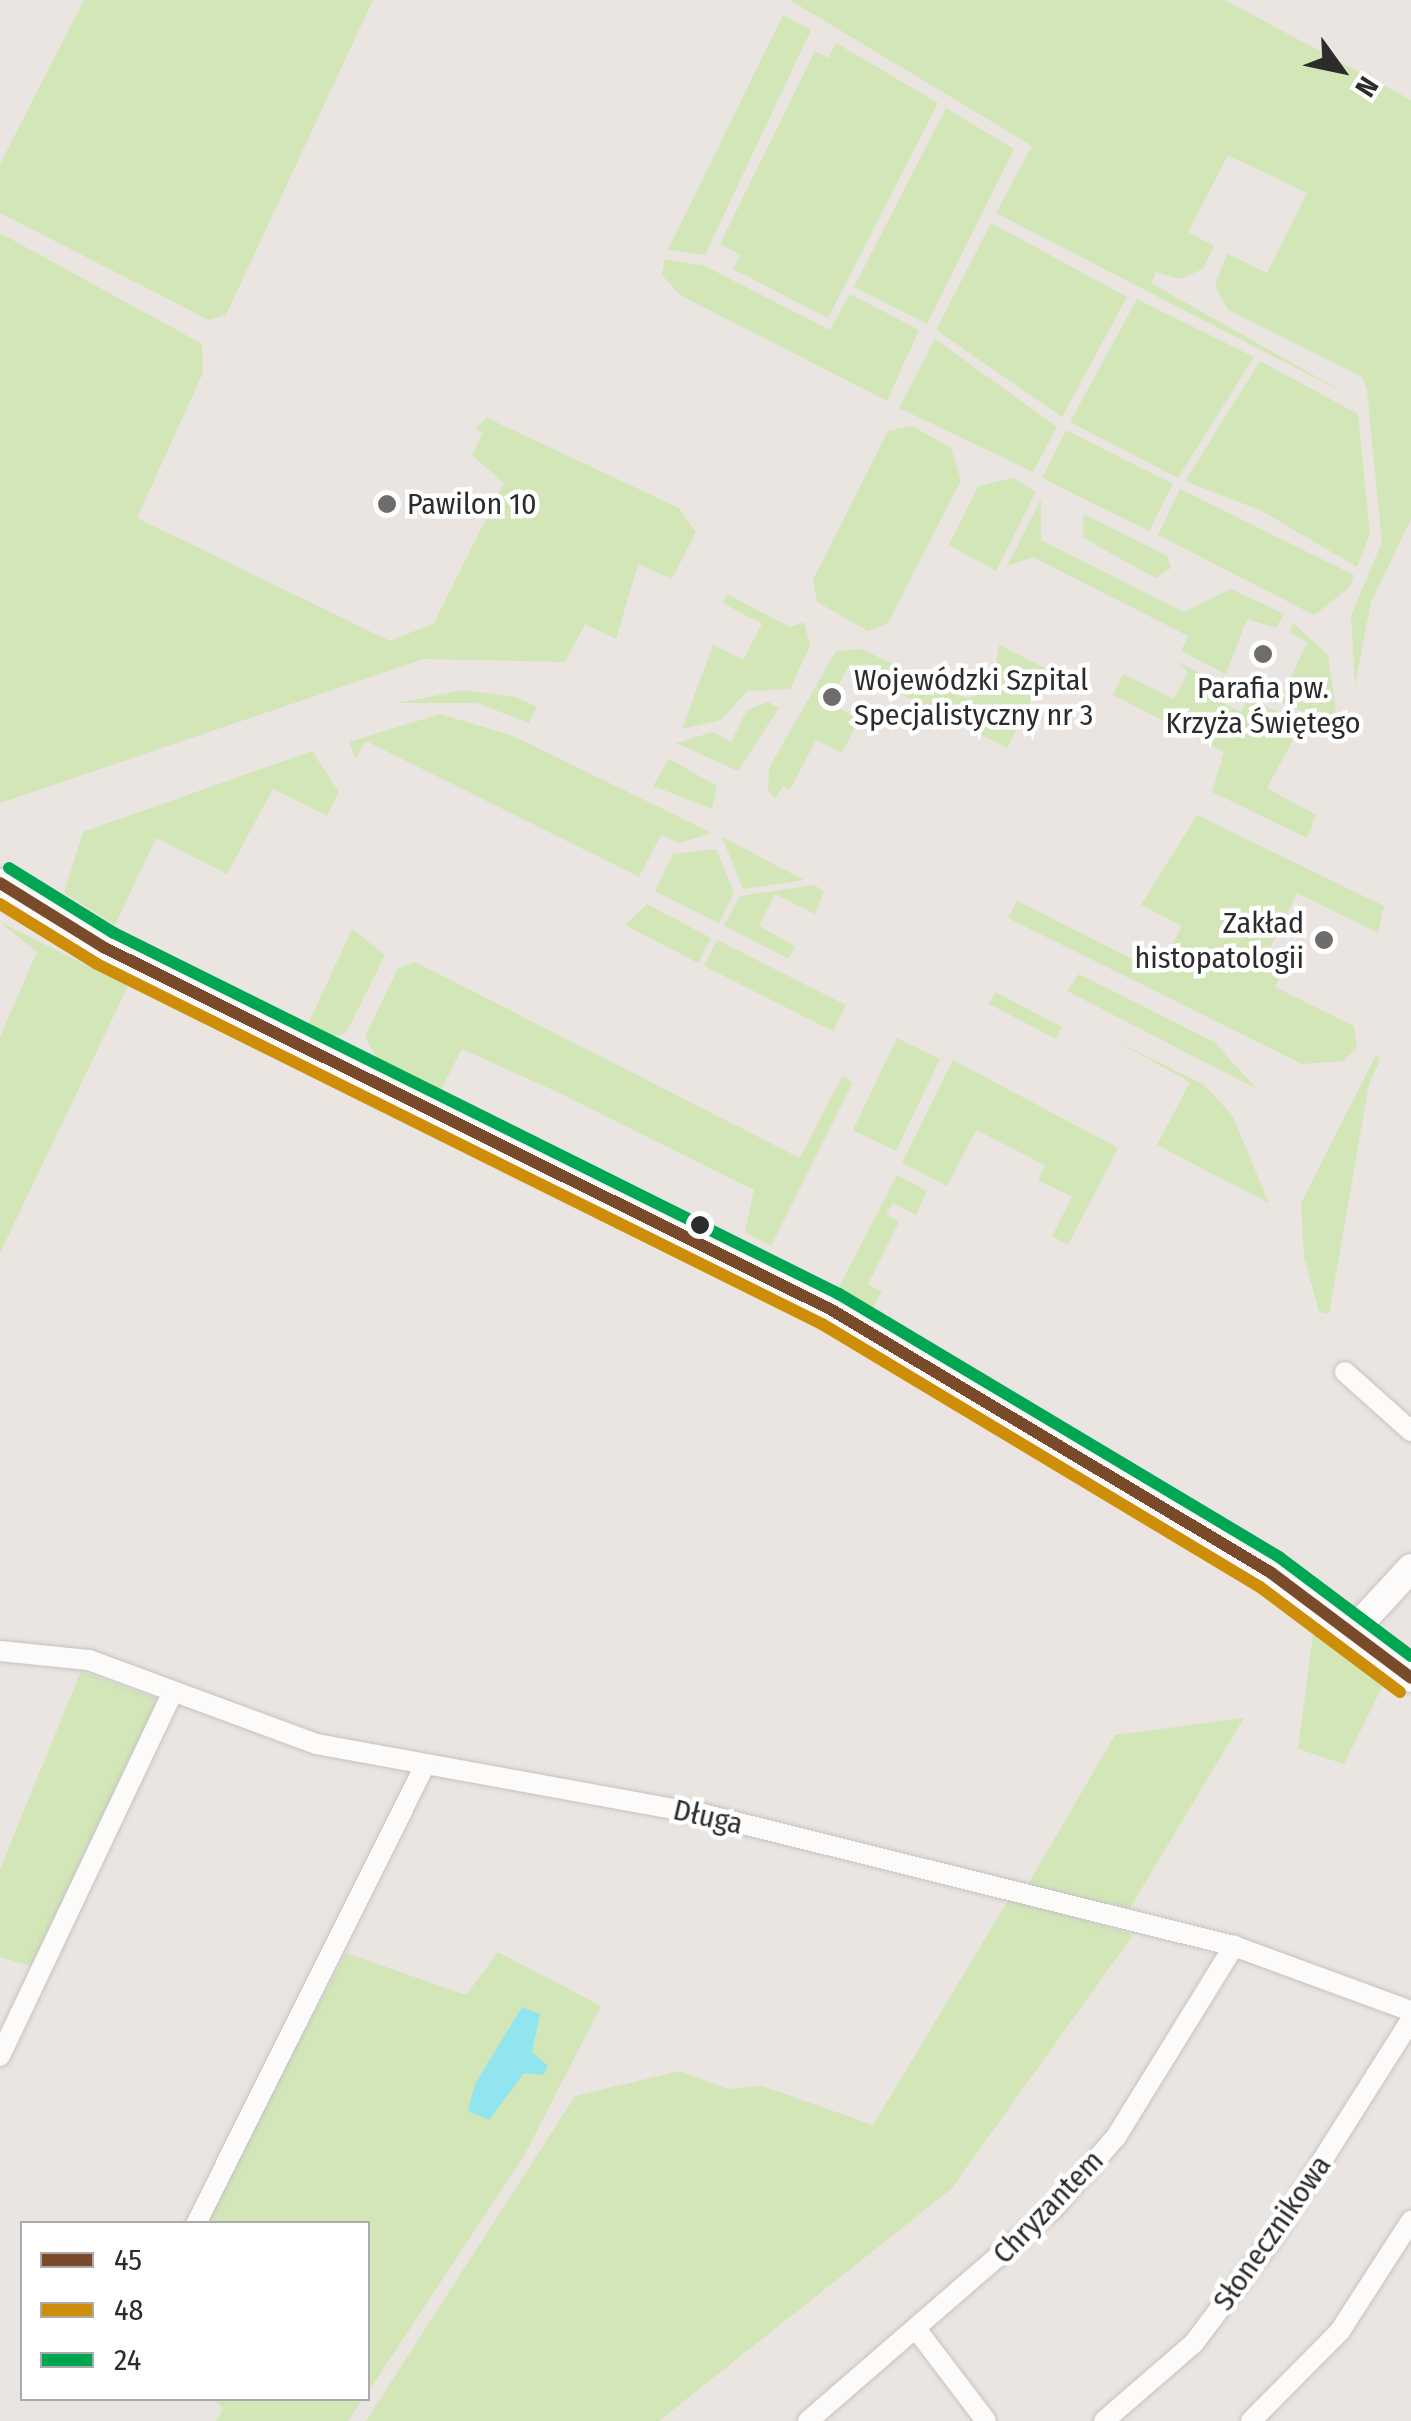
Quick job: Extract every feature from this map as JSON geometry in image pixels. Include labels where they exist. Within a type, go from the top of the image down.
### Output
[{"type":"street","points":[[0,884],[87,938],[830,1309],[1354,1630],[1411,1678]]},
{"type":"street","points":[[1345,1372],[1411,1431]]},
{"type":"street","points":[[1354,1630],[1411,1568]]},
{"type":"street","name":"Długa","points":[[0,1650],[89,1660],[172,1694],[316,1744],[703,1814],[1234,1946],[1411,2011]]},
{"type":"street","points":[[0,2056],[172,1694]]},
{"type":"street","points":[[197,2221],[425,1765]]},
{"type":"street","name":"Chryzantem","points":[[808,2421],[1052,2210],[1116,2136],[1234,1946]]},
{"type":"street","name":"Słonecznikowa","points":[[1104,2421],[1194,2343],[1275,2235],[1411,2020]]},
{"type":"street","points":[[1251,2421],[1340,2331],[1411,2221]]},
{"type":"street","points":[[917,2330],[986,2421]]},
{"type":"green space","points":[[84,0],[373,0],[226,315],[209,320],[0,213],[0,164]]},
{"type":"green space","points":[[790,0],[1225,0],[1411,100],[1411,519],[1371,602],[1355,685],[1351,616],[1382,542],[1367,390],[1362,377],[1228,310],[1215,285],[1227,253],[1267,273],[1307,193],[1228,155],[1188,232],[1214,246],[1203,269],[1180,279],[1156,272],[1151,283],[1354,398],[996,213],[1032,146]]},
{"type":"green space","points":[[783,15],[811,30],[705,255],[668,250]]},
{"type":"green space","points":[[836,43],[938,103],[828,318],[733,269],[741,255],[720,244],[815,51],[828,58]]},
{"type":"green space","points":[[946,108],[1014,149],[927,324],[854,287]]},
{"type":"green space","points":[[991,223],[1127,297],[1062,417],[936,330]]},
{"type":"green space","points":[[0,233],[202,344],[203,373],[137,518],[390,641],[434,623],[504,483],[472,455],[483,433],[475,428],[487,418],[679,508],[696,532],[672,579],[638,564],[616,639],[585,624],[565,662],[424,659],[0,803]]},
{"type":"green space","points":[[665,259],[705,266],[830,330],[850,294],[919,330],[887,401],[680,295],[662,275]]},
{"type":"green space","points":[[1137,299],[1254,357],[1178,478],[1070,422]]},
{"type":"green space","points":[[935,339],[1057,427],[1033,472],[899,408]]},
{"type":"green space","points":[[1260,361],[1358,414],[1370,534],[1357,567],[1262,511],[1185,481]]},
{"type":"green space","points":[[912,426],[951,448],[961,480],[888,623],[868,631],[817,602],[813,580],[888,431]]},
{"type":"green space","points":[[1066,430],[1173,484],[1149,531],[1042,478]]},
{"type":"green space","points":[[1014,478],[1036,492],[996,571],[949,545],[978,486]]},
{"type":"green space","points":[[1180,489],[1354,575],[1349,588],[1314,615],[1158,535]]},
{"type":"green space","points":[[1041,499],[1041,540],[1184,612],[1231,589],[1284,614],[1276,628],[1247,619],[1226,674],[1181,651],[1188,636],[1033,557],[1007,566]]},
{"type":"green space","points":[[1083,514],[1167,556],[1171,568],[1156,578],[1083,537]]},
{"type":"green space","points":[[727,594],[790,627],[804,622],[810,646],[790,689],[747,691],[721,720],[682,729],[713,645],[743,660],[762,624],[723,603]]},
{"type":"green space","points":[[1293,623],[1328,655],[1336,712],[1321,721],[1253,688],[1257,681],[1283,693],[1307,643],[1290,632]]},
{"type":"green space","points":[[999,645],[1057,674],[1051,686],[1041,682],[1007,748],[848,667],[829,703],[859,719],[842,753],[816,740],[790,790],[783,786],[775,799],[768,790],[769,768],[836,651],[861,649],[968,699],[992,687]]},
{"type":"green space","points":[[1176,661],[1222,685],[1216,699],[1241,712],[1249,697],[1301,725],[1267,788],[1316,815],[1307,838],[1212,792],[1224,752],[1113,695],[1123,674],[1174,699],[1188,672]]},
{"type":"green space","points":[[464,690],[516,697],[537,707],[529,723],[477,703],[398,703]]},
{"type":"green space","points":[[768,702],[779,708],[738,771],[676,743],[713,732],[731,742],[747,710]]},
{"type":"green space","points":[[440,714],[513,736],[712,833],[679,843],[661,835],[639,877],[366,741],[356,759],[349,742]]},
{"type":"green space","points":[[312,751],[339,792],[327,816],[273,789],[227,874],[156,838],[115,925],[64,893],[83,832]]},
{"type":"green space","points":[[669,759],[717,786],[712,809],[653,786]]},
{"type":"green space","points":[[1197,815],[1384,906],[1378,933],[1297,893],[1270,948],[1289,958],[1275,987],[1354,1026],[1357,1048],[1343,1061],[1302,1064],[1008,918],[1017,901],[1158,972],[1182,926],[1141,905]]},
{"type":"green space","points":[[722,837],[804,880],[743,889]]},
{"type":"green space","points":[[716,849],[734,893],[719,923],[655,891],[673,854]]},
{"type":"green space","points":[[814,885],[824,891],[815,914],[775,894],[759,926],[795,946],[789,959],[724,926],[740,896]]},
{"type":"green space","points":[[647,904],[711,938],[698,963],[625,925]]},
{"type":"green space","points":[[0,922],[128,986],[0,1253],[0,1037],[37,952]]},
{"type":"green space","points":[[352,929],[385,955],[346,1033],[322,1039],[305,1031]]},
{"type":"green space","points":[[717,940],[846,1005],[833,1031],[704,966]]},
{"type":"green space","points":[[415,962],[800,1158],[842,1076],[853,1082],[771,1246],[745,1232],[754,1190],[555,1091],[462,1049],[439,1093],[380,1064],[365,1037],[398,968]]},
{"type":"green space","points":[[1079,974],[1214,1042],[1257,1089],[1067,991]]},
{"type":"green space","points":[[995,992],[1062,1027],[1056,1039],[989,1004]]},
{"type":"green space","points":[[1107,1036],[1204,1085],[1232,1115],[1269,1203],[1157,1145],[1190,1082]]},
{"type":"green space","points":[[897,1038],[940,1059],[896,1151],[853,1130]]},
{"type":"green space","points":[[1376,1055],[1381,1058],[1369,1084],[1329,1314],[1319,1312],[1304,1257],[1301,1203]]},
{"type":"green space","points":[[953,1060],[1118,1148],[1068,1245],[1052,1236],[1072,1197],[1038,1180],[1045,1165],[976,1130],[947,1186],[902,1163]]},
{"type":"green space","points":[[897,1175],[927,1191],[916,1215],[893,1203],[886,1214],[899,1222],[868,1284],[882,1292],[869,1312],[836,1293]]},
{"type":"green space","points":[[1314,1627],[1383,1685],[1344,1764],[1298,1749]]},
{"type":"green space","points":[[81,1671],[155,1698],[154,1709],[37,1968],[0,1957],[0,1869]]},
{"type":"green space","points":[[1244,1718],[1127,1913],[1027,1886],[1115,1735]]},
{"type":"green space","points":[[1010,1897],[1133,1935],[951,2189],[659,2421],[366,2421],[575,2096],[680,2071],[728,2089],[762,2086],[873,2125]]},
{"type":"green space","points":[[498,1952],[601,2006],[524,2156],[370,2389],[370,2221],[205,2221],[346,1953],[466,1995]]},
{"type":"green space","points":[[214,2401],[362,2401],[348,2421],[216,2421],[224,2408]]},
{"type":"water","points":[[522,2007],[540,2014],[532,2052],[548,2066],[543,2075],[524,2073],[489,2120],[468,2111],[475,2084]]},
{"type":"transit line","name":"24","points":[[9,868],[114,933],[839,1294],[1279,1557],[1411,1656]]},
{"type":"transit line","name":"45","points":[[0,883],[105,948],[830,1309],[1270,1572],[1411,1678]]},
{"type":"transit line","name":"48","points":[[0,904],[97,964],[822,1324],[1260,1587],[1400,1692]]},
{"type":"place","name":"Pawilon 10","points":[[387,504]]},
{"type":"place","name":"Parafia pw. Krzyża Świętego","points":[[1263,654]]},
{"type":"place","name":"Wojewódzki Szpital Specjalistyczny nr 3","points":[[832,697]]},
{"type":"place","name":"Zakład histopatologii","points":[[1324,940]]}]
